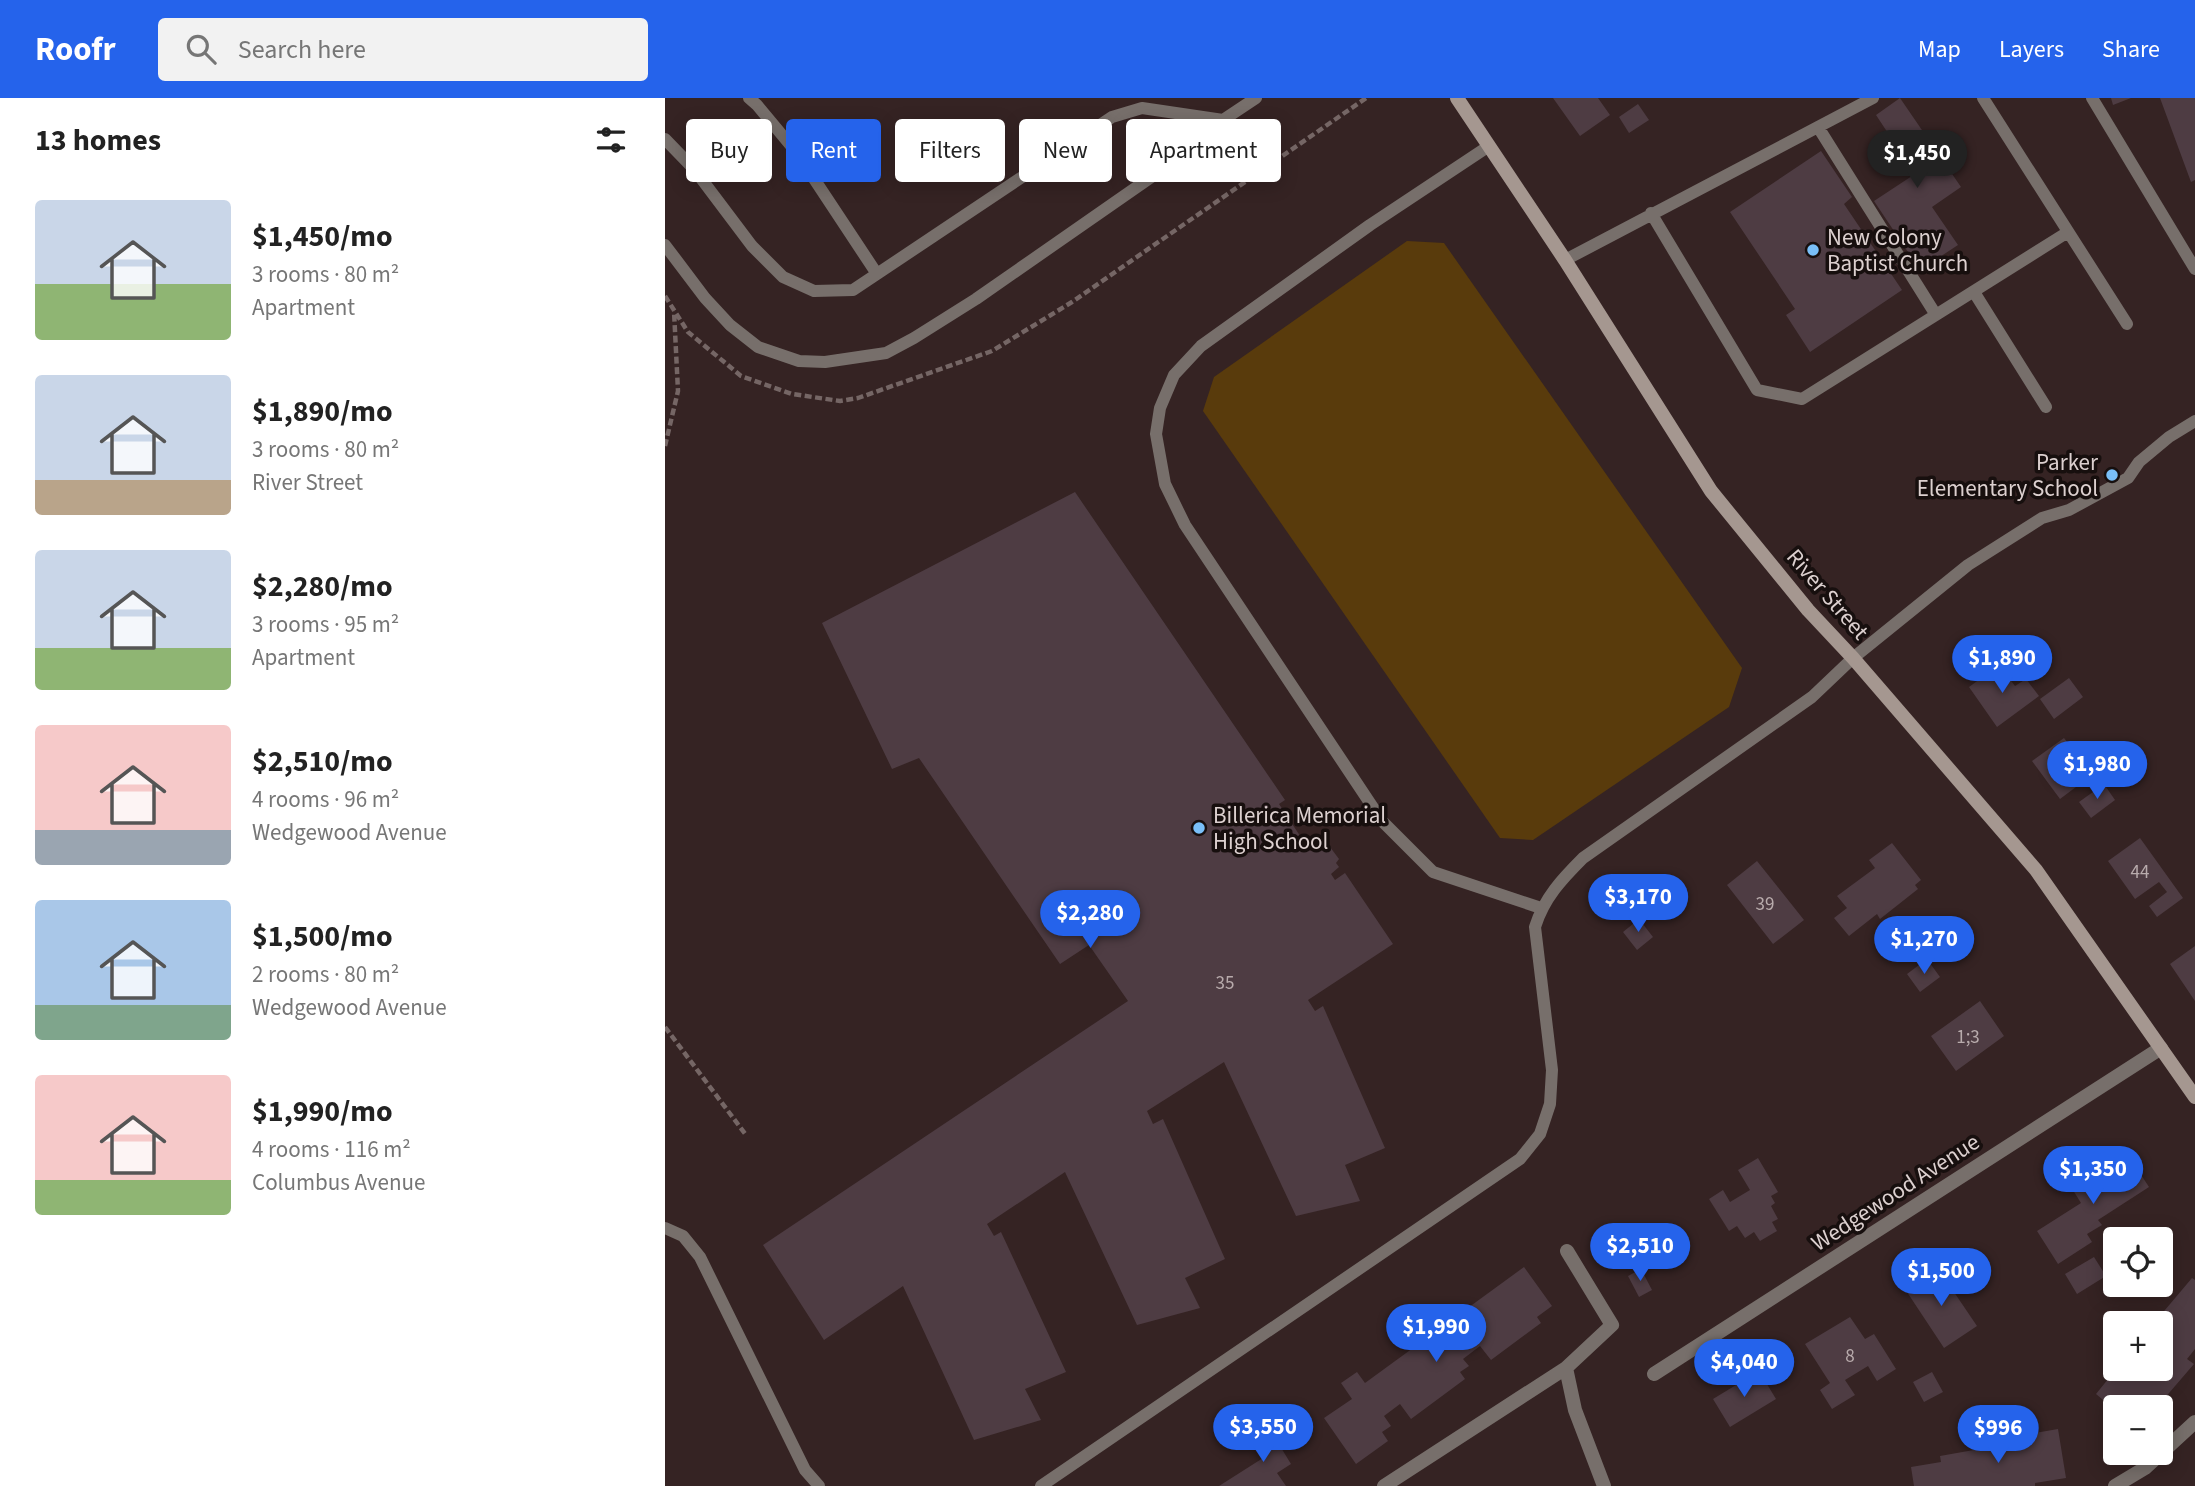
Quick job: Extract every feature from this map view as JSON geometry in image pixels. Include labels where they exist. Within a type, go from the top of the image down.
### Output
[{"type":"main road","name":"River Street","points":[[1457,98],[1565,260],[1711,491],[1808,610],[1853,658],[2036,870],[2195,1097]]},
{"type":"street","name":"Wedgewood Avenue","points":[[1654,1374],[2161,1048]]},
{"type":"street","points":[[1384,1486],[1566,1368],[1612,1325],[1567,1251]]},
{"type":"street","points":[[1566,1368],[1575,1409],[1604,1486]]},
{"type":"street","points":[[2115,1486],[2145,1468],[2195,1422]]},
{"type":"lane","points":[[749,98],[797,153],[877,274]]},
{"type":"lane","points":[[1224,119],[1256,98]]},
{"type":"lane","points":[[1565,260],[1873,98]]},
{"type":"lane","points":[[1983,98],[2127,324]]},
{"type":"lane","points":[[2092,98],[2195,269]]},
{"type":"lane","points":[[665,139],[694,169],[752,246],[783,277],[814,291],[853,290],[1112,117],[1142,108],[1216,119]]},
{"type":"lane","points":[[1818,127],[1937,315]]},
{"type":"lane","points":[[1489,146],[1370,225],[1201,346],[1174,375],[1160,408],[1156,434],[1165,485],[1185,525],[1382,821],[1433,872],[1541,908]]},
{"type":"lane","points":[[665,245],[705,298],[730,325],[758,346],[799,361],[825,362],[886,352],[914,338],[976,299],[1144,182]]},
{"type":"lane","points":[[1651,213],[1757,390],[1802,399],[2068,232]]},
{"type":"lane","points":[[1973,292],[2046,407]]},
{"type":"lane","points":[[1041,1486],[1520,1160],[1540,1134],[1550,1104],[1552,1070],[1535,927],[1541,908],[1559,882],[1583,858],[1812,697],[1853,658],[1968,565],[2042,518],[2069,510],[2128,478],[2139,462],[2169,437],[2195,421]]},
{"type":"lane","points":[[665,1228],[683,1236],[700,1257],[805,1470],[819,1486]]},
{"type":"lane","points":[[805,1470],[807,1486]]},
{"type":"path","points":[[858,398],[992,351],[1072,302],[1366,98]]},
{"type":"path","points":[[665,446],[678,391],[674,310]]},
{"type":"path","points":[[665,1027],[746,1135]]},
{"type":"shaded area","points":[[1407,241],[1444,243],[1742,668],[1729,707],[1533,840],[1500,838],[1203,411],[1214,377]]},
{"type":"building","points":[[1553,98],[1598,98],[1610,115],[1580,136]]},
{"type":"building","points":[[1900,98],[1961,187],[1932,207],[1958,245],[1920,270],[1874,201],[1915,174],[1876,115]]},
{"type":"building","points":[[2111,98],[2131,98],[2113,105]]},
{"type":"building","points":[[2160,98],[2195,98],[2195,180],[2191,182]]},
{"type":"building","points":[[1638,104],[1649,120],[1629,133],[1619,117]]},
{"type":"building","points":[[1821,151],[1852,197],[1844,204],[1902,290],[1810,352],[1786,315],[1795,309],[1730,212]]},
{"type":"building","name":"Billerica Memorial High School","points":[[1075,492],[1285,800],[1279,804],[1310,851],[1324,839],[1339,859],[1336,863],[1339,867],[1331,874],[1335,880],[1345,873],[1393,944],[1308,1000],[1315,1011],[1323,1006],[1385,1148],[1345,1165],[1360,1201],[1296,1216],[1224,1062],[1147,1111],[1153,1124],[1163,1119],[1225,1259],[1185,1278],[1200,1308],[1137,1325],[1065,1172],[987,1224],[994,1236],[1001,1232],[1066,1372],[1025,1389],[1041,1420],[974,1440],[903,1286],[824,1340],[763,1245],[1128,1001],[1089,945],[1060,964],[919,758],[892,769],[822,623]]},
{"type":"building","points":[[1999,665],[2015,686],[2026,679],[2039,696],[1997,727],[1969,687]]},
{"type":"building","points":[[2069,678],[2083,697],[2054,719],[2040,699]]},
{"type":"building","points":[[2064,738],[2092,775],[2060,799],[2032,761]]},
{"type":"building","points":[[2104,784],[2115,800],[2091,818],[2079,802]]},
{"type":"building","points":[[2140,838],[2183,898],[2157,917],[2149,906],[2167,892],[2159,882],[2135,899],[2108,861]]},
{"type":"building","points":[[1892,843],[1921,880],[1915,885],[1918,889],[1880,919],[1877,914],[1849,936],[1834,918],[1847,908],[1837,896],[1875,868],[1869,860]]},
{"type":"building","points":[[1757,861],[1804,920],[1773,944],[1727,885]]},
{"type":"building","points":[[1639,919],[1653,937],[1637,950],[1623,932]]},
{"type":"building","points":[[2195,946],[2195,1001],[2170,964]]},
{"type":"building","points":[[1927,959],[1940,977],[1920,992],[1907,974]]},
{"type":"building","points":[[1980,1001],[2004,1036],[1956,1071],[1931,1036]]},
{"type":"building","points":[[2126,1152],[2149,1187],[2098,1220],[2102,1225],[2087,1234],[2092,1242],[2058,1264],[2037,1231],[2081,1203],[2071,1187]]},
{"type":"building","points":[[1758,1158],[1778,1192],[1771,1196],[1775,1203],[1771,1206],[1778,1219],[1772,1222],[1777,1231],[1760,1241],[1754,1232],[1745,1238],[1737,1226],[1729,1231],[1709,1199],[1723,1190],[1730,1202],[1750,1190],[1738,1170]]},
{"type":"building","points":[[2094,1257],[2103,1271],[2103,1278],[2077,1294],[2065,1274]]},
{"type":"building","points":[[1524,1267],[1552,1306],[1537,1317],[1541,1323],[1491,1360],[1480,1346],[1463,1359],[1469,1366],[1460,1372],[1465,1379],[1411,1419],[1400,1404],[1384,1416],[1391,1426],[1382,1432],[1388,1441],[1356,1464],[1324,1418],[1352,1399],[1341,1383],[1357,1372],[1365,1383]]},
{"type":"building","points":[[1937,1267],[1977,1326],[1944,1348],[1905,1289]]},
{"type":"building","points":[[1641,1269],[1652,1290],[1639,1297],[1628,1276]]},
{"type":"building","points":[[2192,1278],[2195,1280],[2195,1349],[2187,1359],[2194,1364],[2167,1395],[2103,1395],[2103,1400],[2096,1394],[2106,1381],[2173,1381],[2173,1311],[2164,1311]]},
{"type":"building","points":[[1850,1317],[1865,1339],[1874,1334],[1896,1369],[1877,1381],[1868,1366],[1845,1380],[1855,1395],[1832,1409],[1820,1390],[1830,1383],[1805,1344]]},
{"type":"building","points":[[1759,1371],[1776,1399],[1730,1427],[1713,1399]]},
{"type":"building","points":[[1932,1372],[1943,1392],[1924,1402],[1913,1382]]},
{"type":"building","points":[[1269,1428],[1291,1464],[1277,1473],[1286,1486],[1219,1486],[1263,1458],[1251,1439]]},
{"type":"building","points":[[2058,1429],[2066,1478],[2035,1483],[2035,1486],[1914,1486],[1911,1467],[1941,1462],[1940,1456],[2036,1439],[2035,1433]]},
{"type":"place","name":"New Colony Baptist Church","points":[[1813,250]]},
{"type":"place","name":"Parker Elementary School","points":[[2112,475]]},
{"type":"place","name":"Billerica Memorial High School","points":[[1199,828]]}]
